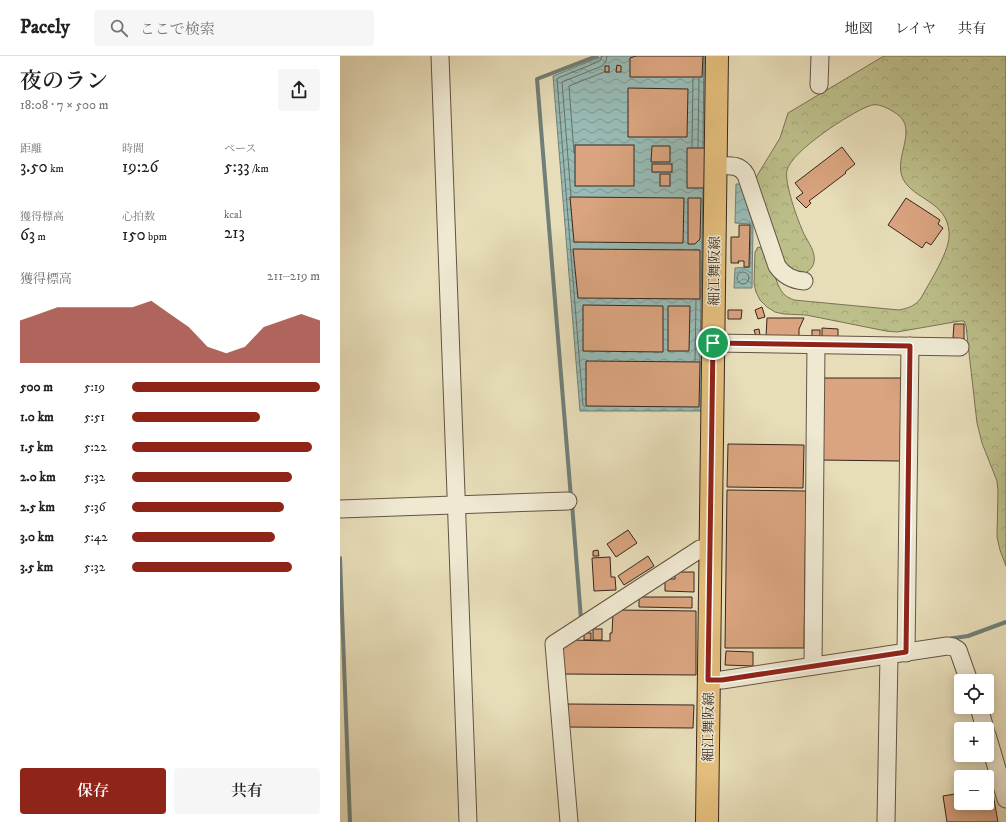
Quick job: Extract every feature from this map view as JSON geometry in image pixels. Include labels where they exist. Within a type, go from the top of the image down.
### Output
[{"type":"main road","name":"細江舞阪線","points":[[707,822],[717,56]]},
{"type":"street","points":[[440,56],[468,822]]},
{"type":"street","points":[[820,56],[820,85]]},
{"type":"street","points":[[715,166],[736,166],[743,169],[777,266],[788,278],[796,281],[804,281]]},
{"type":"street","points":[[713,343],[960,347]]},
{"type":"street","points":[[813,666],[816,345]]},
{"type":"street","points":[[906,652],[910,346]]},
{"type":"street","points":[[340,509],[568,501]]},
{"type":"street","points":[[569,822],[554,644],[700,549],[710,549]]},
{"type":"street","points":[[708,680],[722,680],[947,646],[958,650],[967,674]]},
{"type":"street","points":[[886,822],[889,655]]},
{"type":"street","points":[[994,759],[1006,799]]},
{"type":"green space","points":[[884,56],[1006,56],[1006,566],[997,537],[997,481],[982,443],[977,423],[966,326],[964,321],[897,332],[806,315],[784,314],[775,312],[760,300],[754,284],[755,252],[758,247],[761,248],[766,256],[782,292],[794,300],[899,310],[912,306],[921,298],[947,248],[949,232],[947,222],[943,214],[908,186],[903,179],[901,164],[906,127],[903,120],[897,114],[887,108],[877,105],[872,105],[860,110],[836,124],[810,143],[791,162],[787,170],[789,193],[798,220],[814,255],[811,269],[800,276],[785,269],[755,179],[780,138],[788,113]]},
{"type":"water","points":[[603,56],[708,56],[704,411],[580,411],[553,76]]},
{"type":"water","points":[[736,184],[740,184],[753,224],[752,288],[734,288],[735,268],[750,267],[751,224],[735,223]]},
{"type":"building","points":[[636,56],[703,56],[702,77],[630,77],[630,58]]},
{"type":"building","points":[[617,65],[621,66],[621,72],[616,72]]},
{"type":"building","points":[[605,66],[609,66],[609,72],[605,72]]},
{"type":"building","points":[[628,88],[688,89],[687,137],[628,137]]},
{"type":"building","points":[[575,145],[634,145],[634,186],[575,186]]},
{"type":"building","points":[[652,146],[670,146],[670,162],[651,162]]},
{"type":"building","points":[[842,147],[855,164],[845,172],[846,173],[809,201],[811,203],[806,208],[796,198],[803,193],[795,183]]},
{"type":"building","points":[[687,148],[706,148],[705,188],[687,188]]},
{"type":"building","points":[[652,164],[672,164],[672,172],[652,172]]},
{"type":"building","points":[[660,174],[670,174],[670,186],[660,186]]},
{"type":"building","points":[[570,197],[684,198],[683,243],[574,242]]},
{"type":"building","points":[[688,198],[701,198],[700,239],[695,244],[688,244]]},
{"type":"building","points":[[906,198],[940,220],[938,224],[943,228],[931,245],[926,242],[922,248],[888,225]]},
{"type":"building","points":[[739,225],[750,225],[749,267],[744,267],[744,261],[738,261],[739,263],[731,263],[731,237],[739,237]]},
{"type":"building","points":[[573,249],[700,250],[700,299],[578,298]]},
{"type":"building","points":[[583,305],[663,306],[663,352],[583,351]]},
{"type":"building","points":[[668,306],[690,306],[689,351],[668,351]]},
{"type":"building","points":[[762,307],[765,317],[758,319],[755,310]]},
{"type":"building","points":[[728,310],[742,310],[741,319],[728,319]]},
{"type":"building","points":[[767,318],[804,318],[799,329],[799,338],[766,337]]},
{"type":"building","points":[[954,324],[964,324],[964,339],[953,338]]},
{"type":"building","points":[[822,328],[838,329],[838,338],[822,337]]},
{"type":"building","points":[[759,329],[760,335],[756,336],[754,330]]},
{"type":"building","points":[[812,330],[820,330],[820,337],[812,337]]},
{"type":"building","points":[[586,361],[700,362],[699,407],[586,406]]},
{"type":"building","points":[[823,378],[901,378],[900,461],[821,460]]},
{"type":"building","points":[[728,444],[804,445],[803,488],[727,487]]},
{"type":"building","points":[[727,490],[806,491],[804,648],[725,648]]},
{"type":"building","points":[[628,530],[637,543],[616,557],[607,544]]},
{"type":"building","points":[[598,550],[599,556],[593,556],[593,551]]},
{"type":"building","points":[[648,556],[654,566],[624,585],[618,576]]},
{"type":"building","points":[[610,557],[611,577],[615,577],[616,590],[594,591],[592,558]]},
{"type":"building","points":[[675,572],[694,572],[694,592],[665,591],[665,579],[675,579]]},
{"type":"building","points":[[639,597],[692,597],[692,608],[639,607]]},
{"type":"building","points":[[618,610],[696,611],[696,675],[563,674],[563,646],[572,640],[610,641],[613,614]]},
{"type":"building","points":[[593,629],[602,629],[602,640],[593,640]]},
{"type":"building","points":[[584,633],[591,633],[591,640],[584,640]]},
{"type":"building","points":[[726,651],[753,652],[753,666],[725,665]]},
{"type":"building","points":[[568,704],[694,705],[693,728],[568,727]]},
{"type":"building","points":[[954,794],[954,810],[994,810],[994,799],[998,822],[947,822],[943,796]]},
{"type":"waterway","points":[[571,498],[537,79],[597,56]]},
{"type":"waterway","points":[[572,504],[580,620]]},
{"type":"waterway","points":[[340,558],[350,822]]},
{"type":"waterway","points":[[947,639],[968,636],[1006,622]]},
{"type":"route","points":[[713,343],[910,346],[906,652],[722,680],[708,680],[713,343]]}]
